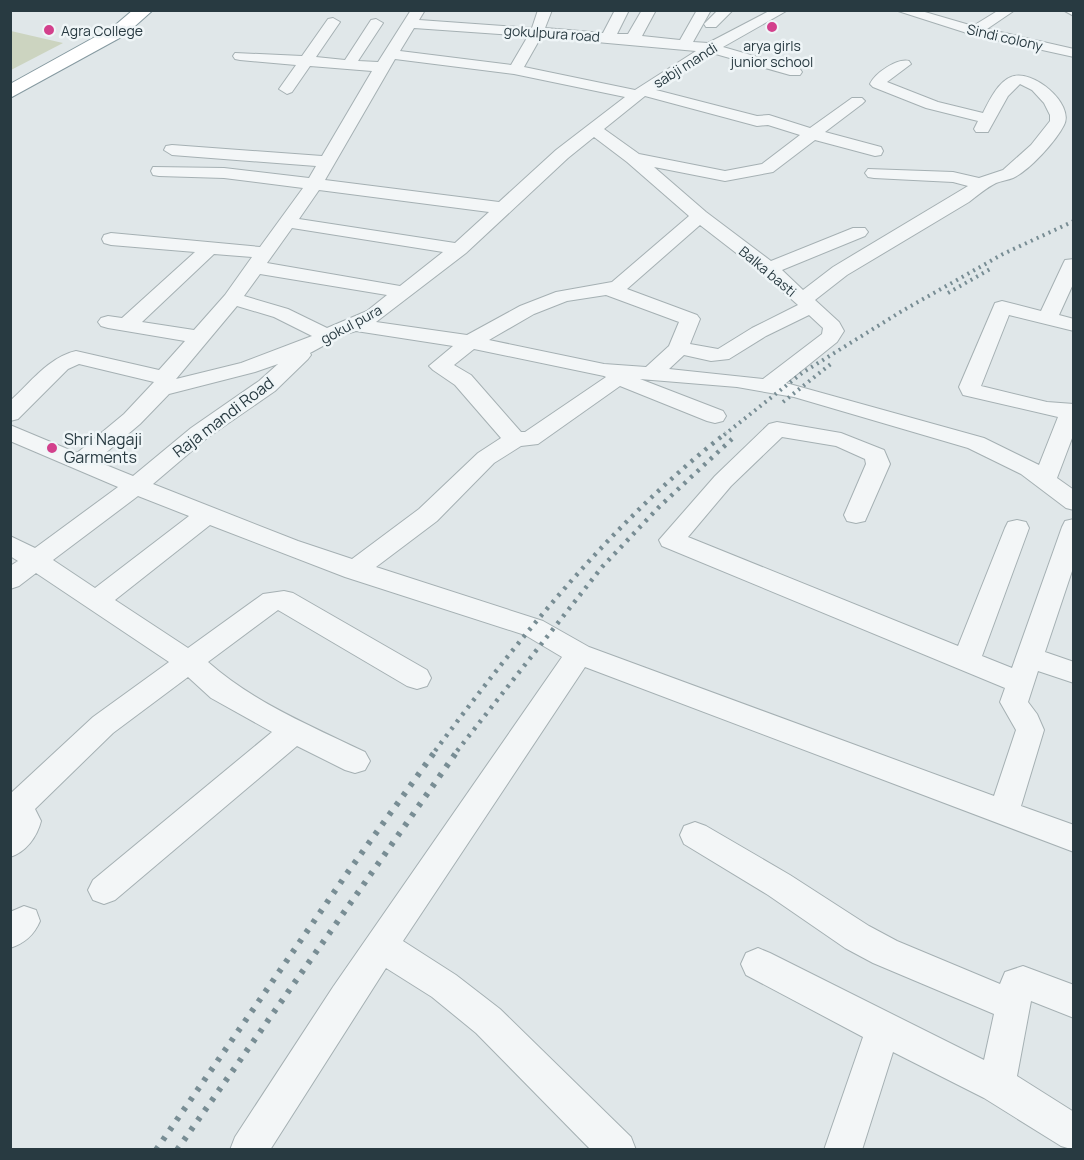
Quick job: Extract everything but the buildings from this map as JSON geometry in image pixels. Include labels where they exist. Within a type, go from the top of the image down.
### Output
[{"type":"highway","points":[[10,82],[75,48],[134,10]]},
{"type":"highway","points":[[10,93],[119,32],[145,10]]},
{"type":"street","points":[[490,29],[500,10]]},
{"type":"street","points":[[516,68],[537,32],[545,10]]},
{"type":"street","points":[[608,37],[622,10]]},
{"type":"street","points":[[633,39],[650,10]]},
{"type":"street","points":[[684,45],[704,10]]},
{"type":"street","points":[[711,24],[728,10]]},
{"type":"street","name":"Sindi colony","points":[[901,10],[1074,53]]},
{"type":"street","points":[[975,30],[1008,10]]},
{"type":"street","points":[[1069,10],[1074,12]]},
{"type":"street","name":"sabji mandi","points":[[593,129],[640,93],[710,48],[775,11]]},
{"type":"street","points":[[79,463],[132,418],[232,299],[315,183],[413,17]]},
{"type":"street","name":"gokulpura road","points":[[413,17],[490,29],[633,39],[710,48],[795,72]]},
{"type":"street","points":[[287,89],[333,22]]},
{"type":"street","points":[[349,64],[376,23]]},
{"type":"street","points":[[240,56],[349,64],[386,60],[516,68],[640,93],[757,121],[772,121],[875,151]]},
{"type":"street","points":[[679,346],[711,355],[722,355],[806,303],[840,271],[963,198],[980,184],[1011,172],[1039,147],[1058,122],[1065,107],[1029,82],[1019,80],[1007,89],[985,124],[878,84],[904,64]]},
{"type":"street","name":"Balka basti","points":[[633,158],[725,176],[767,168],[857,101]]},
{"type":"street","name":"Balka basti","points":[[593,129],[633,158],[700,216],[769,270],[832,326],[832,334],[769,385]]},
{"type":"street","name":"gokul pura","points":[[163,383],[248,368],[319,341],[374,315],[459,249],[593,129]]},
{"type":"street","points":[[172,150],[328,162]]},
{"type":"street","points":[[159,171],[224,174],[315,183],[503,208]]},
{"type":"street","points":[[874,173],[948,176],[980,184]]},
{"type":"street","points":[[516,439],[463,380],[440,366],[470,342],[526,310],[552,300],[621,285],[700,216]]},
{"type":"street","points":[[286,222],[459,249]]},
{"type":"street","points":[[769,270],[859,232]]},
{"type":"street","points":[[111,239],[210,248],[403,292]]},
{"type":"street","points":[[199,338],[118,323],[210,248]]},
{"type":"street","points":[[1047,319],[1068,289],[1071,264]]},
{"type":"street","points":[[609,289],[690,319],[679,346],[651,374]]},
{"type":"street","points":[[232,299],[265,306],[290,315],[319,341]]},
{"type":"street","points":[[1044,480],[1072,411],[1047,409],[970,388],[1002,307],[1074,325]]},
{"type":"street","points":[[355,325],[470,342],[611,374],[715,416]]},
{"type":"street","name":"Raja mandi Road","points":[[10,580],[135,486],[199,433],[267,386],[319,341]]},
{"type":"street","points":[[10,414],[61,364],[76,357],[163,383]]},
{"type":"street","points":[[354,571],[428,515],[486,458],[516,439],[530,439],[611,374],[651,374],[769,385],[862,408],[976,443],[1029,469],[1074,502]]},
{"type":"street","points":[[841,441],[862,408]]},
{"type":"street","points":[[856,515],[878,459],[876,455],[841,441],[810,433],[777,429],[723,481],[671,540],[1022,683]]},
{"type":"street","points":[[10,432],[207,515],[354,571],[534,628],[579,654],[1074,838]]},
{"type":"street","points":[[97,600],[207,515]]},
{"type":"street","points":[[1004,811],[1030,730],[1029,723],[1014,705],[1074,527]]},
{"type":"street","points":[[966,661],[1017,528]]},
{"type":"street","points":[[10,544],[189,662],[221,690],[294,731],[354,760]]},
{"type":"street","points":[[10,844],[25,825],[26,821],[20,812],[22,802],[103,725],[272,601],[284,600],[417,678]]},
{"type":"street","points":[[248,1149],[381,946],[579,654]]},
{"type":"street","points":[[1030,657],[1074,673]]},
{"type":"street","points":[[104,890],[294,731]]},
{"type":"street","points":[[695,835],[779,885],[857,937],[885,952],[1011,1005]]},
{"type":"street","points":[[381,946],[444,986],[488,1021],[618,1149]]},
{"type":"street","points":[[758,964],[883,1029],[997,1084],[1074,1133]]},
{"type":"street","points":[[997,1084],[1015,986],[1019,981],[1074,1002]]},
{"type":"street","points":[[843,1149],[883,1029]]},
{"type":"green space","points":[[11,31],[63,43],[11,70]]},
{"type":"railway","points":[[724,435],[802,373],[902,311],[1003,254],[1074,221]]},
{"type":"railway","points":[[948,293],[992,268]]},
{"type":"railway","points":[[783,402],[832,363]]},
{"type":"railway","points":[[435,751],[500,666],[570,582],[645,504],[726,433]]},
{"type":"railway","points":[[457,751],[602,567],[659,507],[732,439]]},
{"type":"railway","points":[[156,1150],[348,872],[436,750]]},
{"type":"railway","points":[[177,1150],[458,750]]},
{"type":"place","name":"arya girls junior school","points":[[772,27]]},
{"type":"place","name":"Agra College","points":[[49,30]]},
{"type":"place","name":"Shri Nagaji Garments","points":[[52,448]]}]
